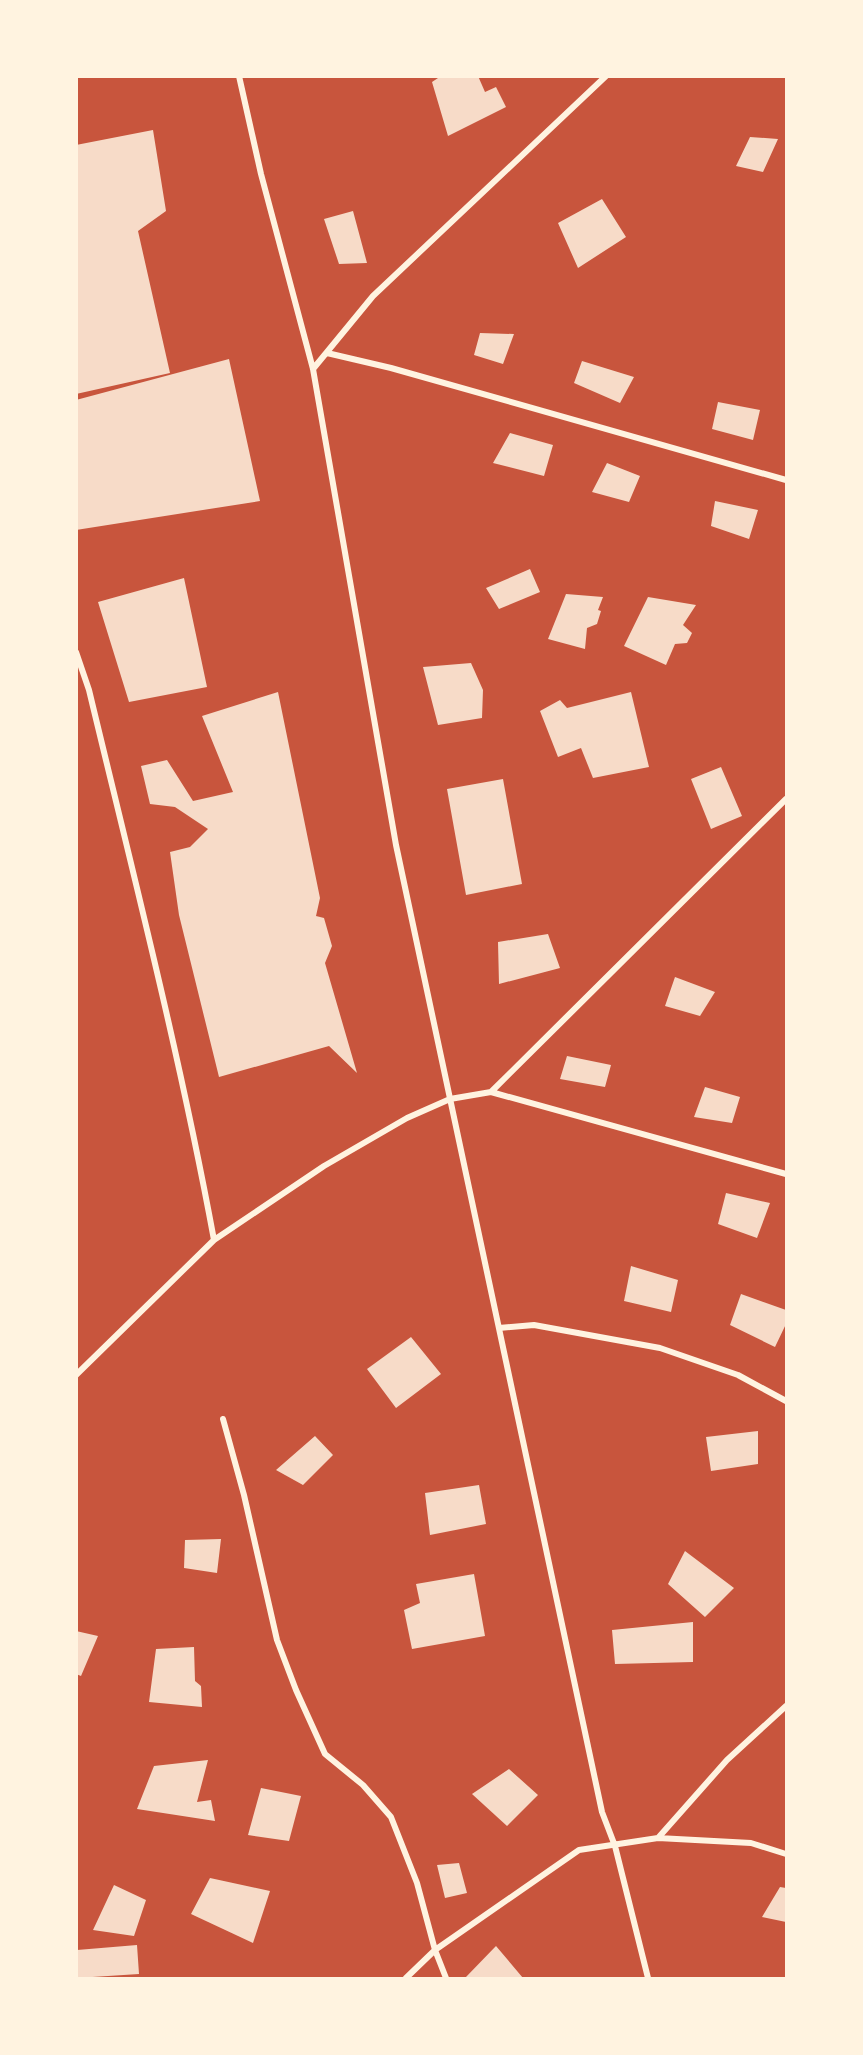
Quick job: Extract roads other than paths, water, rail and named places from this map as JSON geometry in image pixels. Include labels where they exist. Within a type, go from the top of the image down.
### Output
[{"type":"street","points":[[239,76],[261,174],[313,369],[396,845],[602,1812],[615,1846],[648,1978]]},
{"type":"street","points":[[313,369],[373,296],[606,76]]},
{"type":"street","points":[[327,353],[391,368],[786,480]]},
{"type":"street","points":[[76,652],[89,690],[157,973],[196,1145],[214,1240]]},
{"type":"street","points":[[491,1092],[786,799]]},
{"type":"street","points":[[76,1375],[214,1240],[324,1166],[407,1118],[450,1099],[491,1092],[786,1174]]},
{"type":"street","points":[[499,1328],[534,1325],[660,1348],[738,1375],[786,1401]]},
{"type":"street","points":[[223,1419],[244,1496],[277,1640],[325,1754],[363,1785],[391,1817],[417,1883],[435,1950],[446,1978]]},
{"type":"street","points":[[657,1838],[727,1760],[786,1706]]},
{"type":"street","points":[[406,1978],[435,1950],[579,1850],[657,1838],[751,1843],[786,1854]]}]
